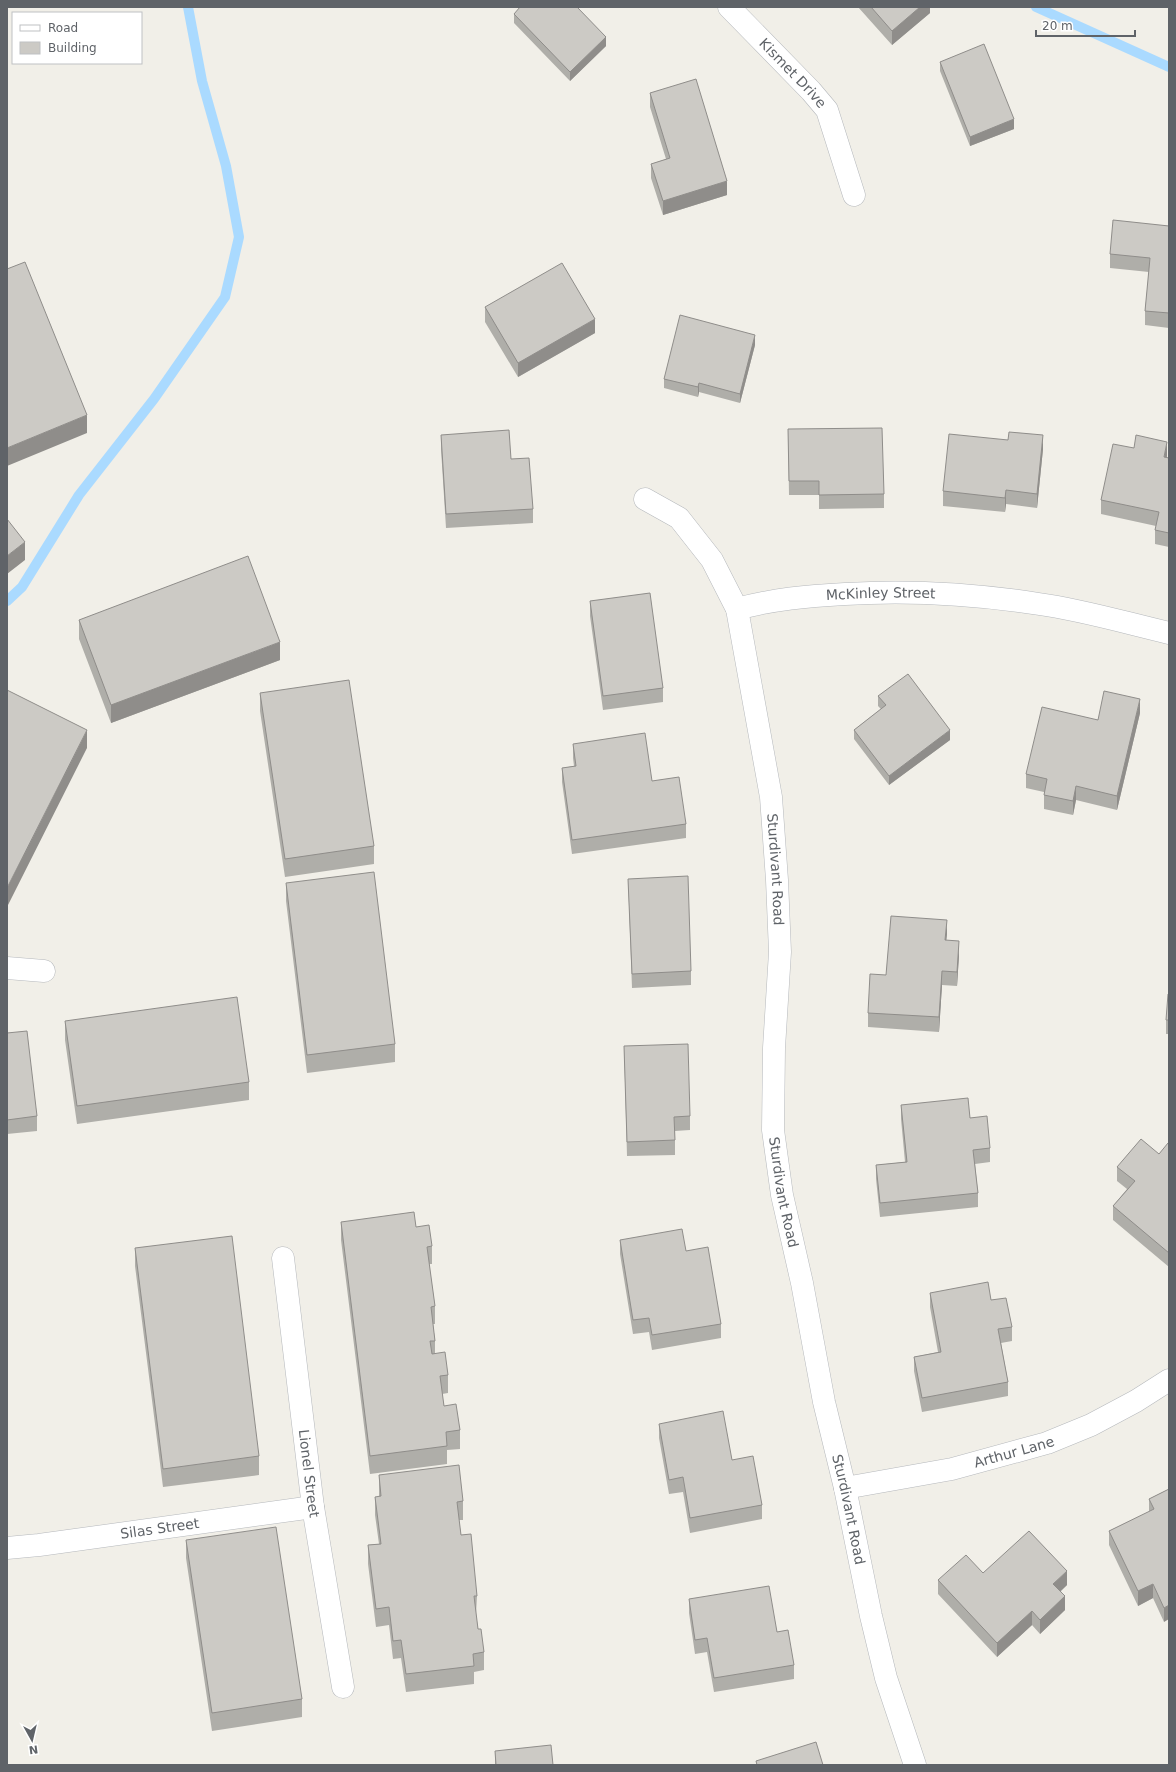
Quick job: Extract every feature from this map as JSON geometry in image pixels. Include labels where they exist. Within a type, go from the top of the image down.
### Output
[{"type":"street","name":"Kismet Drive","points":[[729,7],[812,91],[827,110],[854,196]]},
{"type":"street","points":[[645,499],[679,518],[712,560],[737,609]]},
{"type":"street","name":"McKinley Street","points":[[737,609],[762,602],[804,596],[876,592],[960,595],[1040,604],[1105,617],[1169,633]]},
{"type":"street","name":"Sturdivant Road","points":[[737,609],[771,797],[780,952],[774,1048],[773,1130],[782,1195],[802,1283],[824,1402],[845,1488],[871,1616],[886,1678],[915,1765]]},
{"type":"street","points":[[7,968],[44,971]]},
{"type":"street","name":"Lionel Street","points":[[283,1258],[312,1507],[343,1687]]},
{"type":"street","name":"Arthur Lane","points":[[845,1488],[952,1469],[1047,1443],[1091,1425],[1136,1401],[1169,1380]]},
{"type":"street","name":"Silas Street","points":[[7,1548],[39,1545],[312,1507]]},
{"type":"building","points":[[520,7],[577,7],[606,37],[570,72],[514,14]]},
{"type":"building","points":[[871,7],[920,7],[892,31]]},
{"type":"building","points":[[984,44],[1014,119],[970,137],[940,62]]},
{"type":"building","points":[[696,79],[727,181],[663,201],[651,164],[670,158],[650,93]]},
{"type":"building","points":[[1113,220],[1169,226],[1169,313],[1145,311],[1150,258],[1110,254]]},
{"type":"building","points":[[25,262],[87,415],[7,448],[7,269]]},
{"type":"building","points":[[562,263],[595,319],[518,363],[485,307]]},
{"type":"building","points":[[680,315],[755,335],[740,394],[699,383],[698,387],[664,379]]},
{"type":"building","points":[[882,428],[884,494],[819,495],[819,481],[789,481],[788,429]]},
{"type":"building","points":[[509,430],[511,459],[529,458],[533,509],[446,514],[441,435]]},
{"type":"building","points":[[1009,432],[1043,435],[1037,494],[1006,490],[1005,498],[943,491],[949,434],[1008,440]]},
{"type":"building","points":[[1136,435],[1167,442],[1164,457],[1169,458],[1169,533],[1155,530],[1159,512],[1101,500],[1113,444],[1134,448]]},
{"type":"building","points":[[7,519],[25,542],[7,556]]},
{"type":"building","points":[[248,556],[280,642],[111,705],[79,620]]},
{"type":"building","points":[[650,593],[663,688],[603,696],[590,601]]},
{"type":"building","points":[[908,674],[950,730],[889,776],[854,730],[886,705],[878,696]]},
{"type":"building","points":[[349,680],[374,846],[285,859],[260,693]]},
{"type":"building","points":[[7,690],[87,730],[7,888]]},
{"type":"building","points":[[1104,691],[1140,699],[1117,796],[1076,786],[1073,801],[1044,795],[1047,779],[1026,774],[1042,707],[1098,720]]},
{"type":"building","points":[[645,733],[652,781],[679,777],[686,824],[572,840],[562,768],[576,766],[573,744]]},
{"type":"building","points":[[374,872],[395,1044],[307,1055],[286,883]]},
{"type":"building","points":[[688,876],[691,971],[632,974],[628,879]]},
{"type":"building","points":[[891,916],[947,920],[945,940],[959,941],[957,972],[942,971],[939,1017],[868,1013],[870,974],[886,975]]},
{"type":"building","points":[[1168,994],[1169,1020],[1166,1020]]},
{"type":"building","points":[[237,997],[249,1082],[77,1106],[65,1021]]},
{"type":"building","points":[[27,1031],[37,1116],[7,1120],[7,1033]]},
{"type":"building","points":[[688,1044],[690,1116],[674,1117],[675,1140],[627,1142],[624,1046]]},
{"type":"building","points":[[968,1098],[970,1118],[987,1116],[990,1148],[973,1150],[978,1193],[880,1203],[876,1165],[907,1162],[901,1105]]},
{"type":"building","points":[[1141,1139],[1159,1154],[1168,1143],[1169,1144],[1169,1253],[1113,1206],[1135,1181],[1117,1167]]},
{"type":"building","points":[[414,1212],[416,1227],[429,1225],[432,1246],[427,1247],[435,1306],[431,1307],[435,1341],[430,1341],[432,1354],[445,1352],[448,1375],[440,1376],[444,1406],[456,1404],[460,1430],[446,1432],[447,1446],[370,1456],[341,1222]]},
{"type":"building","points":[[682,1229],[686,1251],[708,1247],[721,1324],[652,1335],[649,1318],[633,1320],[620,1240]]},
{"type":"building","points":[[232,1236],[259,1456],[163,1469],[135,1248]]},
{"type":"building","points":[[988,1282],[991,1300],[1006,1298],[1012,1327],[998,1329],[1008,1382],[922,1398],[914,1357],[941,1352],[930,1293]]},
{"type":"building","points":[[723,1411],[732,1460],[753,1456],[762,1505],[690,1518],[683,1477],[669,1480],[659,1424]]},
{"type":"building","points":[[459,1465],[463,1501],[457,1502],[461,1535],[471,1534],[477,1596],[474,1596],[478,1629],[481,1629],[484,1652],[473,1654],[474,1666],[406,1674],[401,1640],[393,1641],[389,1607],[376,1609],[368,1545],[381,1544],[375,1497],[381,1496],[379,1475]]},
{"type":"building","points":[[1169,1489],[1169,1605],[1164,1608],[1153,1584],[1138,1591],[1109,1531],[1154,1509],[1149,1499]]},
{"type":"building","points":[[276,1527],[302,1699],[212,1713],[186,1540]]},
{"type":"building","points":[[1029,1531],[1067,1571],[1053,1584],[1065,1596],[1040,1620],[1032,1611],[997,1643],[938,1580],[966,1555],[983,1573]]},
{"type":"building","points":[[769,1586],[777,1632],[788,1630],[794,1665],[714,1678],[707,1638],[695,1640],[689,1599]]},
{"type":"building","points":[[816,1742],[823,1765],[757,1765],[756,1761]]},
{"type":"building","points":[[551,1745],[553,1765],[496,1765],[495,1751]]},
{"type":"waterway","points":[[7,601],[22,587],[79,495],[154,399],[225,297],[239,237],[226,166],[202,81],[188,7]]},
{"type":"waterway","points":[[1036,7],[1169,67]]}]
